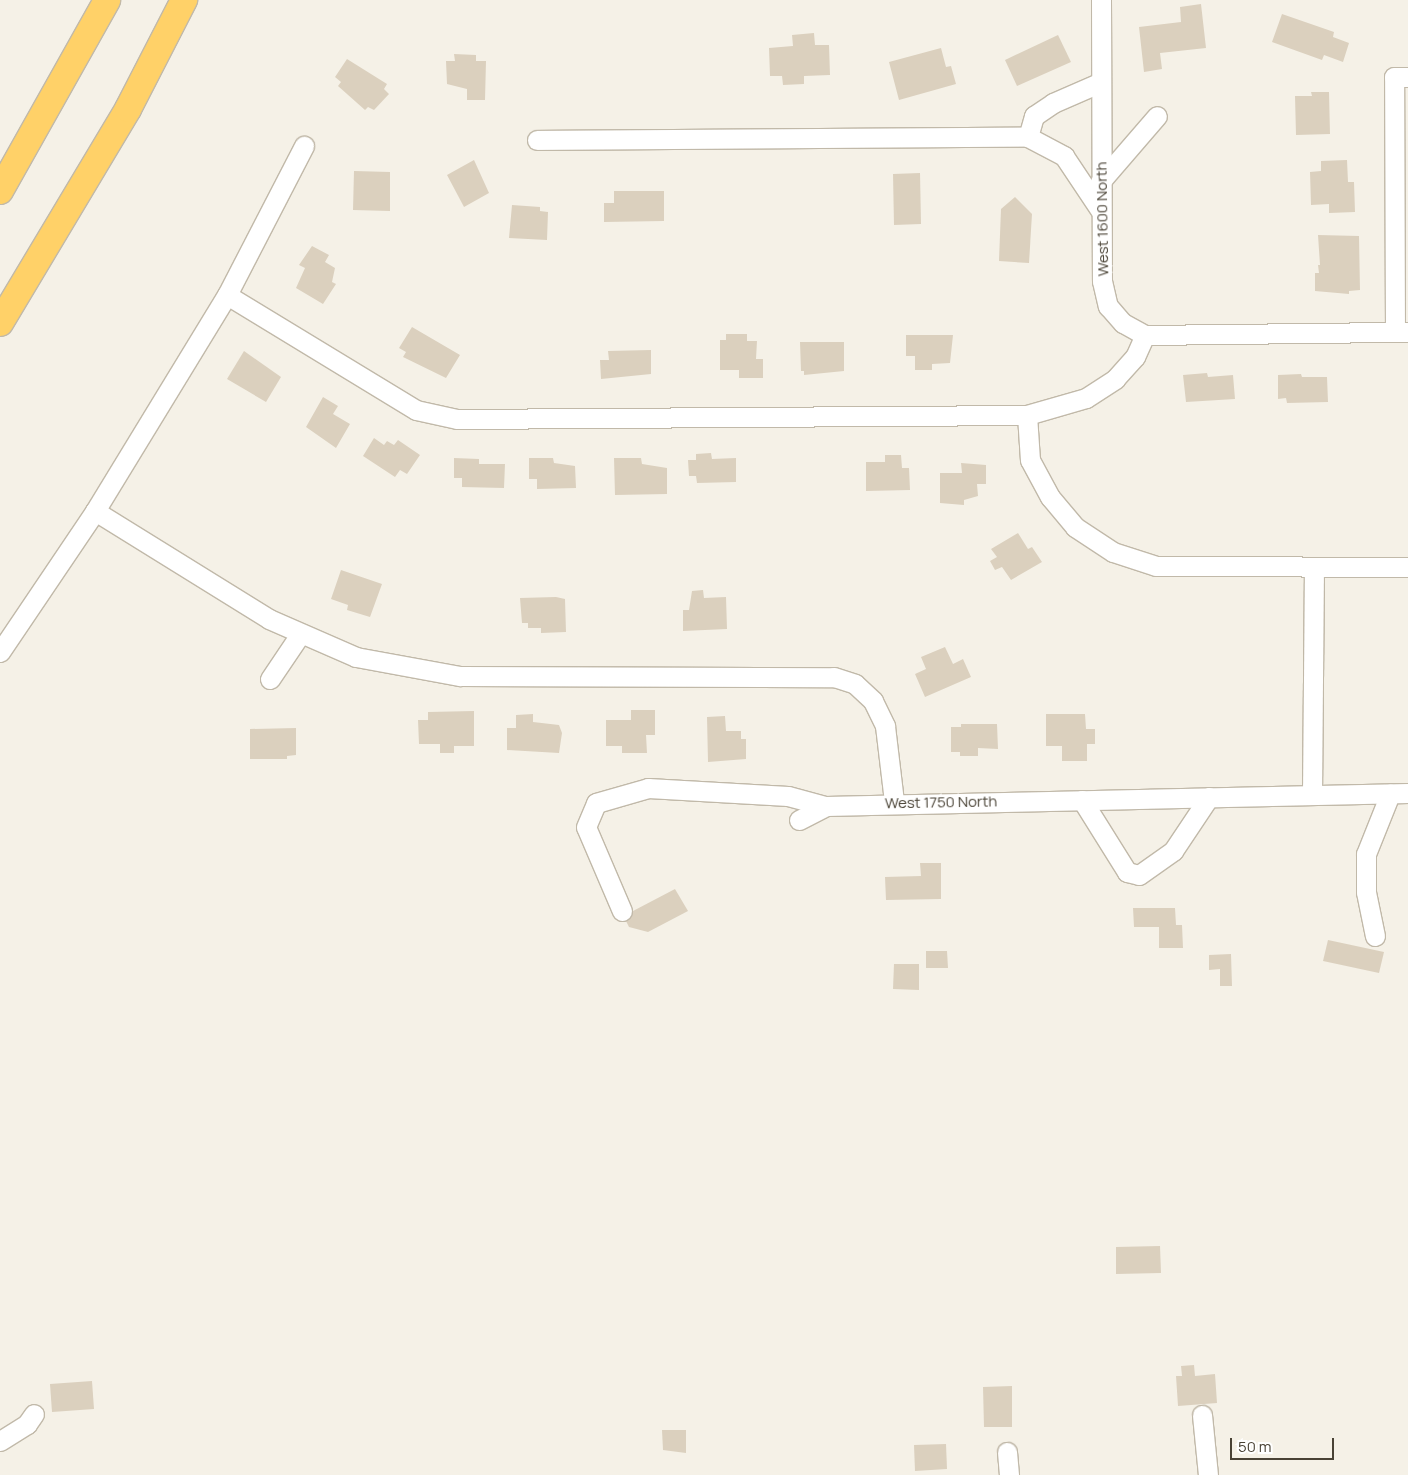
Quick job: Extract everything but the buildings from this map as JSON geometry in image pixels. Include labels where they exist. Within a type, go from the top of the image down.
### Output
[{"type":"highway","points":[[0,191],[108,0]]},
{"type":"highway","points":[[0,323],[128,109],[184,0]]},
{"type":"street","name":"West 1600 North","points":[[1101,0],[1100,210],[1102,281],[1108,306],[1123,323],[1145,335],[1402,332]]},
{"type":"street","points":[[1402,332],[1394,77],[1408,77]]},
{"type":"street","points":[[1028,137],[1034,116],[1053,103],[1101,82]]},
{"type":"street","points":[[1100,182],[1157,116]]},
{"type":"street","points":[[537,140],[1028,137],[1064,156],[1100,210]]},
{"type":"street","points":[[0,652],[94,511],[227,295],[304,146]]},
{"type":"street","points":[[227,295],[416,410],[457,419],[1027,415],[1086,398],[1115,379],[1135,357],[1145,335]]},
{"type":"street","points":[[1027,415],[1030,460],[1050,496],[1075,527],[1113,552],[1156,566],[1408,567]]},
{"type":"street","points":[[94,511],[269,619],[356,657],[460,676],[834,677],[855,684],[874,701],[885,726],[894,802]]},
{"type":"street","points":[[1312,794],[1314,568]]},
{"type":"street","points":[[270,679],[301,633]]},
{"type":"street","name":"West 1750 North","points":[[622,911],[586,827],[596,803],[648,788],[788,796],[826,806],[894,802],[1399,794]]},
{"type":"street","points":[[1375,936],[1366,892],[1366,854],[1399,794]]},
{"type":"street","points":[[1082,800],[1127,872],[1138,875],[1173,851],[1209,797]]},
{"type":"street","points":[[799,820],[826,806]]},
{"type":"street","points":[[0,1441],[27,1424],[34,1414]]},
{"type":"street","points":[[1202,1415],[1208,1475]]},
{"type":"street","points":[[1007,1452],[1009,1475]]}]
